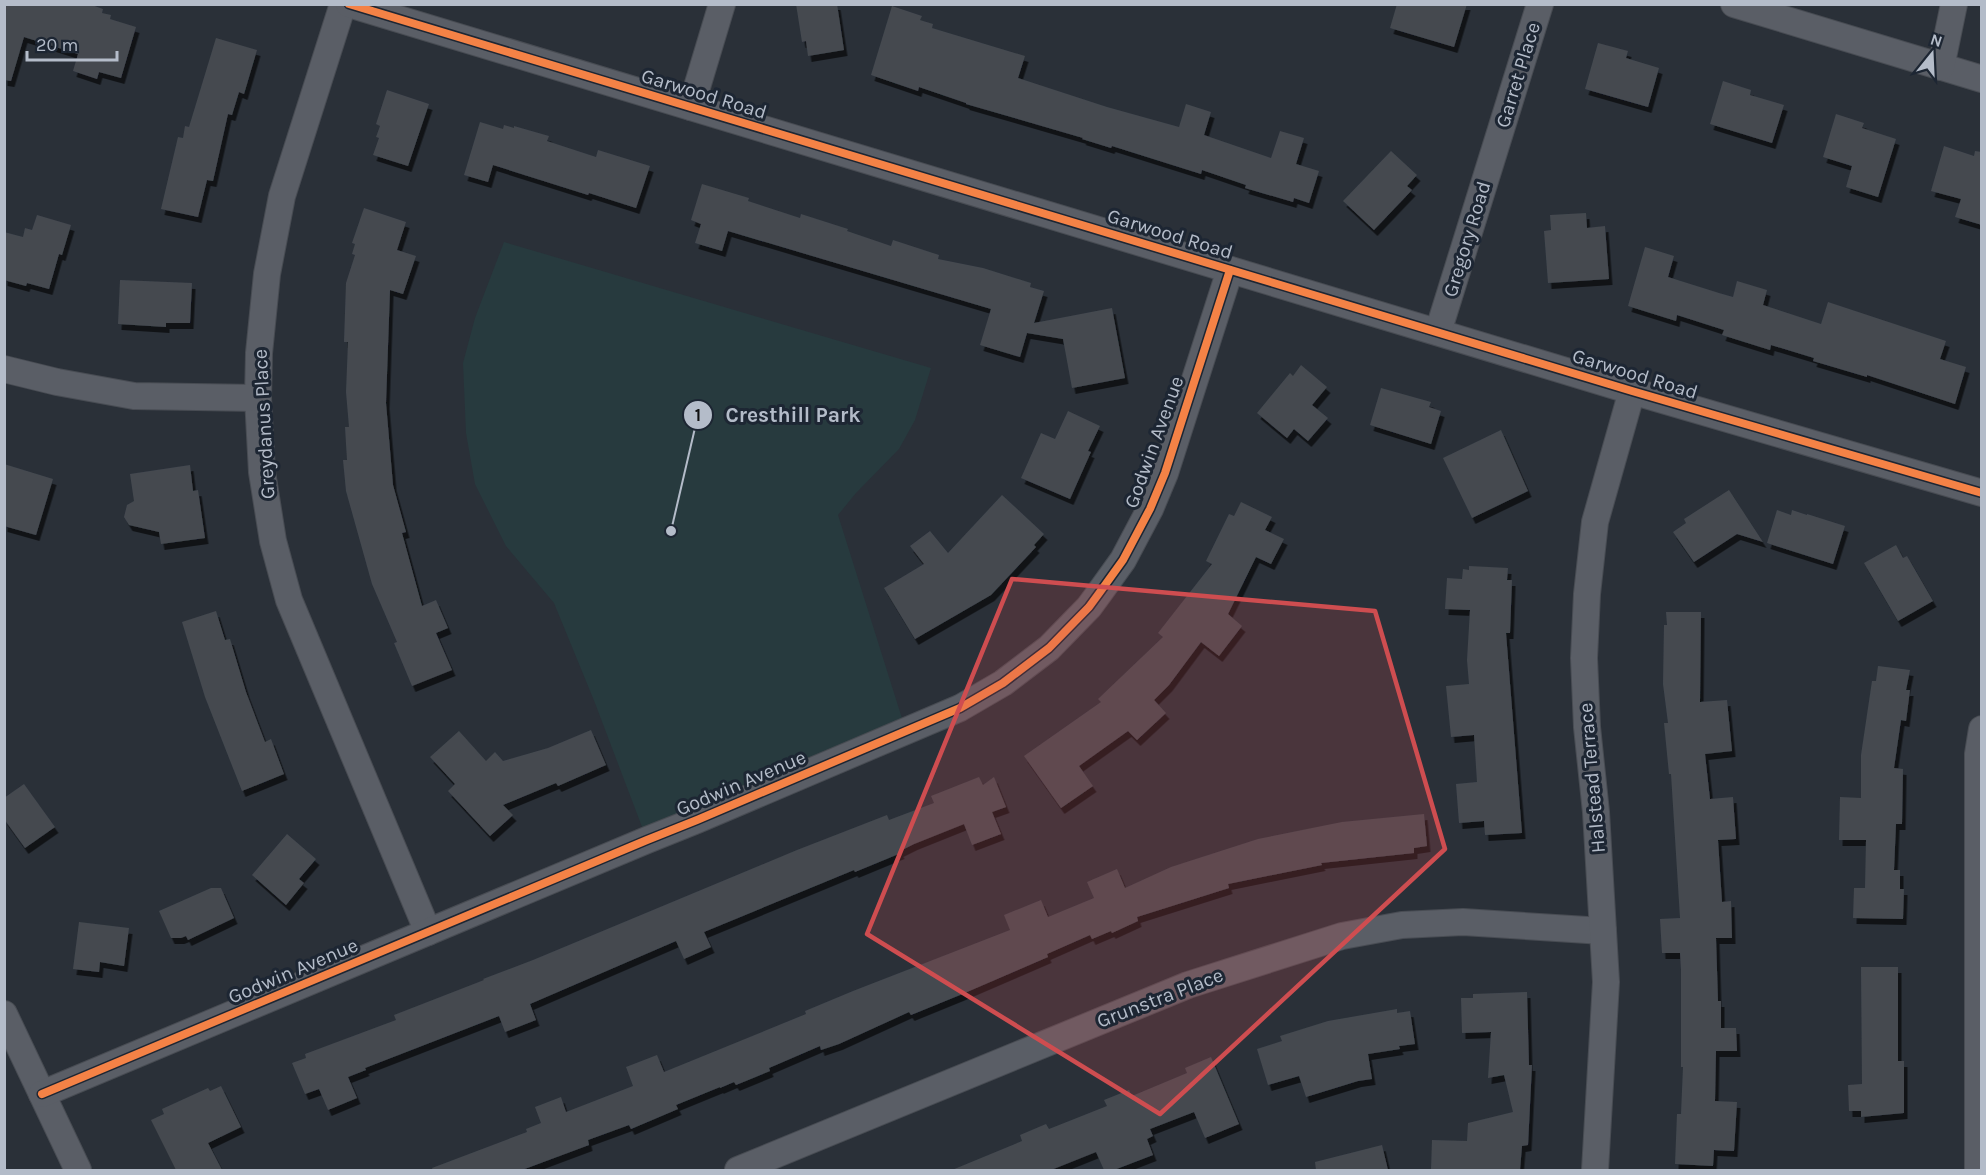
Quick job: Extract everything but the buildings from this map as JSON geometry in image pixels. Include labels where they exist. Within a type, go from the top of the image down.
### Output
[{"type":"street","name":"Greydanus Place","points":[[343,4],[282,196],[266,284],[259,353],[258,398],[263,482],[273,541],[289,600],[428,933]]},
{"type":"street","name":"Garwood Road","points":[[350,4],[1632,391],[1982,493]]},
{"type":"street","points":[[690,107],[722,4]]},
{"type":"street","name":"Garret Place","points":[[1496,146],[1540,4]]},
{"type":"street","points":[[1734,4],[1982,79]]},
{"type":"street","points":[[1941,67],[1954,4]]},
{"type":"street","name":"Gregory Road","points":[[1438,332],[1496,146]]},
{"type":"street","name":"Godwin Avenue","points":[[42,1094],[960,708],[1003,683],[1049,648],[1094,599],[1123,560],[1150,509],[1165,472],[1230,270]]},
{"type":"street","points":[[4,369],[57,382],[135,396],[258,398]]},
{"type":"street","name":"Halstead Terrace","points":[[1595,1170],[1606,982],[1596,812],[1587,727],[1584,658],[1586,615],[1595,522],[1632,391]]},
{"type":"street","points":[[1978,1170],[1978,754],[1982,729]]},
{"type":"street","name":"Grunstra Place","points":[[738,1170],[1188,985],[1342,936],[1402,925],[1463,922],[1603,931]]},
{"type":"street","points":[[4,1014],[78,1170]]},
{"type":"highlighted area","points":[[1012,579],[1375,611],[1445,849],[1160,1114],[867,934]]},
{"type":"green space","points":[[504,242],[931,368],[915,420],[899,449],[838,515],[906,731],[647,840],[554,603],[506,546],[475,484],[466,433],[463,363],[475,318]]},
{"type":"cycle path","points":[[349,4],[1632,391],[1982,493]]},
{"type":"cycle path","points":[[42,1094],[960,708],[1003,683],[1049,648],[1089,607],[1123,560],[1150,509],[1165,473],[1230,270]]},
{"type":"place","name":"Cresthill Park","points":[[671,531]]}]
